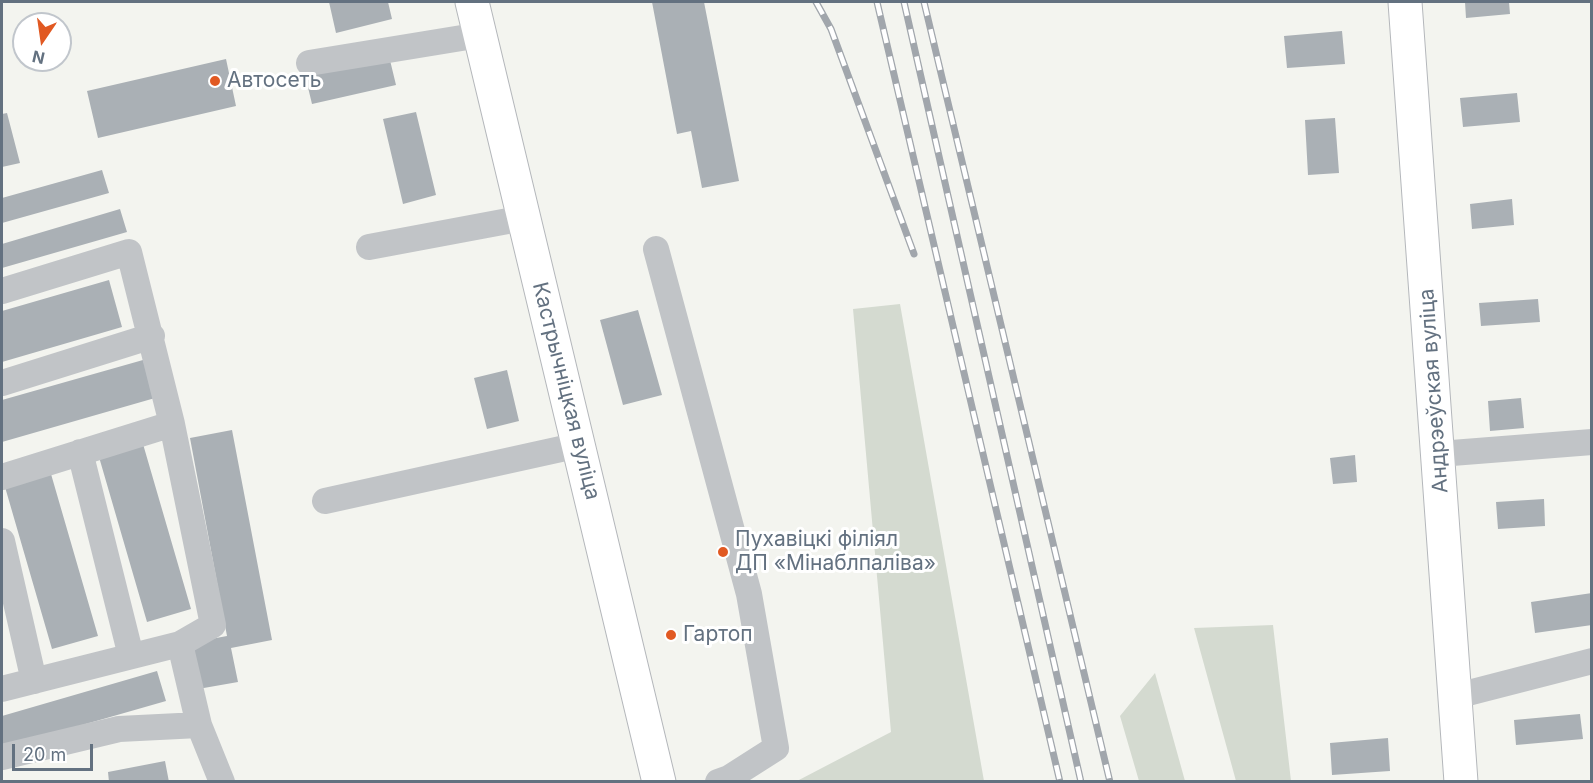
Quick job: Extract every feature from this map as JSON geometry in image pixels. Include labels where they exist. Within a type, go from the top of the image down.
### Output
[{"type":"main road","name":"Кастрычніцкая вуліца","points":[[472,2],[659,782]]},
{"type":"main road","name":"Андрэеўская вуліца","points":[[1405,2],[1461,782]]},
{"type":"street","points":[[309,63],[480,35]]},
{"type":"street","points":[[369,247],[524,218]]},
{"type":"street","points":[[656,249],[749,594],[776,748],[729,778],[718,782]]},
{"type":"street","points":[[2,291],[129,252],[152,336],[172,424],[213,625],[180,644],[2,689]]},
{"type":"street","points":[[2,383],[152,336]]},
{"type":"street","points":[[2,477],[172,424]]},
{"type":"street","points":[[1439,454],[1592,442]]},
{"type":"street","points":[[325,501],[579,445]]},
{"type":"street","points":[[80,452],[131,656]]},
{"type":"street","points":[[2,541],[34,681]]},
{"type":"street","points":[[180,644],[199,725],[222,782]]},
{"type":"street","points":[[1455,694],[1472,692],[1592,661]]},
{"type":"street","points":[[2,757],[119,729],[199,725]]},
{"type":"shaded area","points":[[900,304],[984,781],[797,781],[891,732],[853,309]]},
{"type":"shaded area","points":[[1273,625],[1291,781],[1236,781],[1194,628]]},
{"type":"shaded area","points":[[1155,673],[1185,781],[1139,781],[1120,716]]},
{"type":"building","points":[[329,2],[388,2],[392,19],[336,33]]},
{"type":"building","points":[[652,2],[704,2],[739,181],[702,188],[691,131],[677,134]]},
{"type":"building","points":[[1465,2],[1509,2],[1510,14],[1466,18]]},
{"type":"building","points":[[1342,31],[1345,64],[1287,68],[1284,36]]},
{"type":"building","points":[[389,56],[396,85],[312,104],[305,75]]},
{"type":"building","points":[[226,59],[236,106],[98,138],[87,91]]},
{"type":"building","points":[[1517,93],[1520,122],[1463,127],[1460,98]]},
{"type":"building","points":[[416,112],[436,195],[403,204],[383,119]]},
{"type":"building","points":[[7,113],[20,163],[2,167],[2,114]]},
{"type":"building","points":[[1335,118],[1339,173],[1308,175],[1305,120]]},
{"type":"building","points":[[102,170],[109,193],[2,223],[2,198]]},
{"type":"building","points":[[1512,199],[1514,225],[1472,229],[1470,204]]},
{"type":"building","points":[[120,209],[127,232],[2,268],[2,244]]},
{"type":"building","points":[[109,280],[122,327],[2,362],[2,311]]},
{"type":"building","points":[[1538,299],[1540,322],[1481,326],[1479,303]]},
{"type":"building","points":[[638,310],[662,395],[623,405],[600,320]]},
{"type":"building","points":[[143,360],[155,398],[2,442],[2,400]]},
{"type":"building","points":[[507,370],[519,421],[487,429],[474,378]]},
{"type":"building","points":[[1521,398],[1524,428],[1490,431],[1488,401]]},
{"type":"building","points":[[232,430],[272,640],[231,648],[238,682],[198,689],[189,643],[227,636],[190,438]]},
{"type":"building","points":[[143,444],[191,609],[147,622],[99,457]]},
{"type":"building","points":[[1355,455],[1357,482],[1333,484],[1330,458]]},
{"type":"building","points":[[51,474],[98,636],[52,649],[5,487]]},
{"type":"building","points":[[1544,499],[1545,526],[1498,529],[1496,502]]},
{"type":"building","points":[[1592,593],[1592,625],[1535,633],[1531,602]]},
{"type":"building","points":[[157,671],[166,701],[2,748],[2,716]]},
{"type":"building","points":[[1580,714],[1583,739],[1516,745],[1514,720]]},
{"type":"building","points":[[1388,738],[1390,771],[1332,775],[1330,743]]},
{"type":"building","points":[[165,761],[169,782],[109,782],[108,772]]},
{"type":"railway","points":[[816,2],[831,29],[914,254]]},
{"type":"railway","points":[[877,2],[1060,782]]},
{"type":"railway","points":[[904,2],[1081,782]]},
{"type":"railway","points":[[924,2],[1110,782]]},
{"type":"place","name":"Автосеть","points":[[215,81]]},
{"type":"place","name":"Пухавіцкі філіял ДП «Мінаблпаліва»","points":[[723,552]]},
{"type":"place","name":"Гартоп","points":[[671,635]]}]
